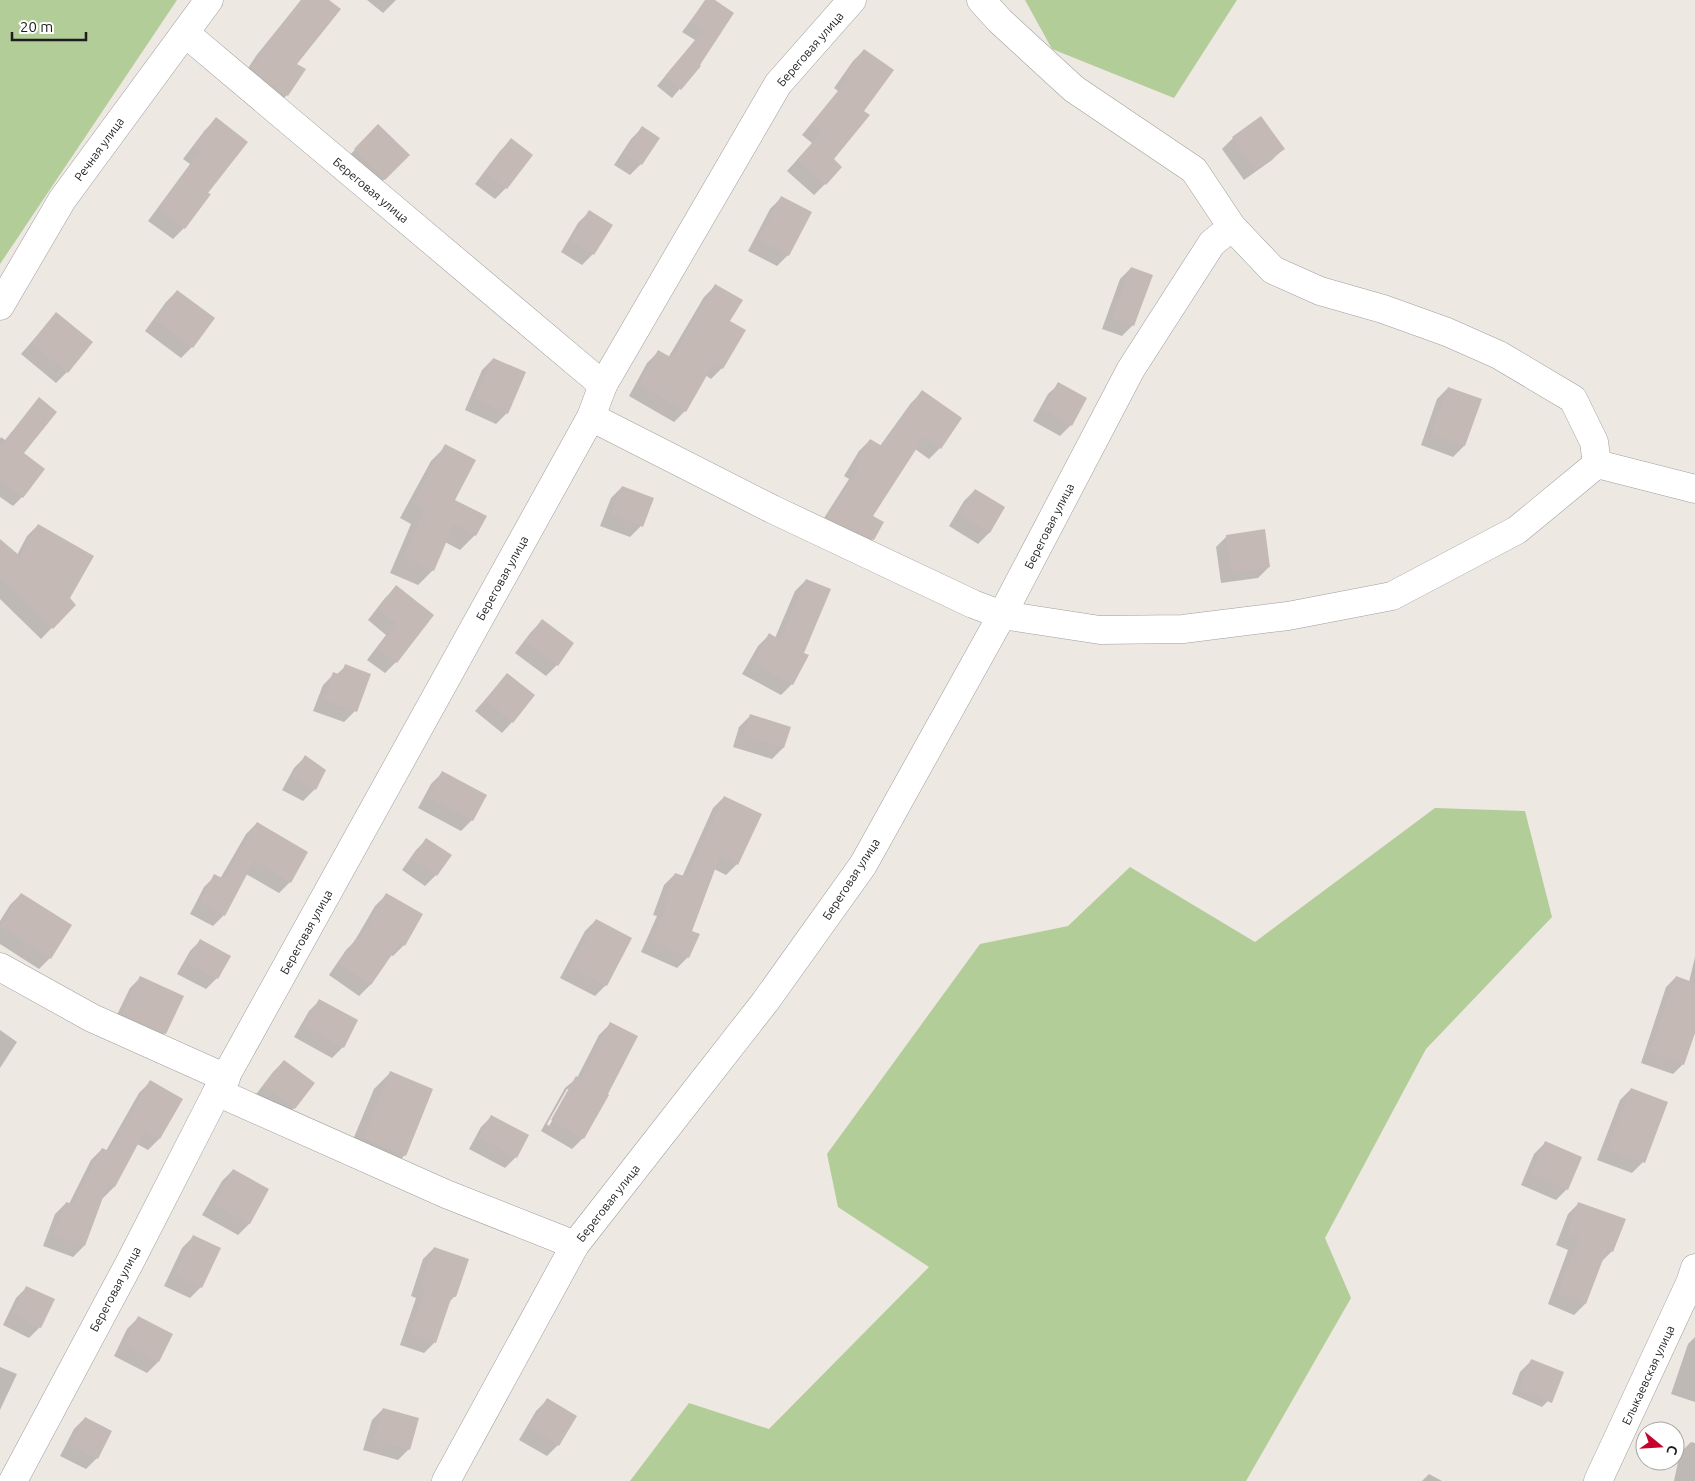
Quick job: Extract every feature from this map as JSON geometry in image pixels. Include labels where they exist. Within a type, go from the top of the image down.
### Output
[{"type":"street","name":"Речная улица","points":[[0,306],[62,200],[209,0]]},
{"type":"street","name":"Береговая улица","points":[[13,1481],[130,1262],[221,1085],[591,417],[604,385],[778,84],[852,0]]},
{"type":"street","points":[[981,0],[1000,21],[1074,89],[1194,170],[1232,226],[1273,270],[1320,291],[1383,308],[1447,332],[1499,355],[1573,399],[1594,442],[1598,464]]},
{"type":"street","name":"Береговая улица","points":[[185,32],[604,385]]},
{"type":"street","name":"Береговая улица","points":[[446,1481],[575,1245],[765,1002],[863,865],[1002,615],[1131,370],[1212,243],[1232,226]]},
{"type":"street","points":[[591,417],[772,509],[973,604],[1002,615],[1100,630],[1184,629],[1288,616],[1392,596],[1517,530],[1598,464]]},
{"type":"street","points":[[1598,464],[1695,488]]},
{"type":"street","points":[[0,967],[92,1018],[221,1085],[446,1194],[575,1245]]},
{"type":"street","name":"Елыкаевская улица","points":[[1598,1481],[1690,1283],[1695,1268]]},
{"type":"green space","points":[[0,0],[177,0],[0,264]]},
{"type":"green space","points":[[1025,0],[1237,0],[1174,98],[1052,49]]},
{"type":"green space","points":[[1435,808],[1525,811],[1552,917],[1426,1049],[1325,1238],[1351,1298],[1246,1481],[630,1481],[689,1403],[769,1429],[929,1267],[838,1207],[827,1154],[980,944],[1068,926],[1130,867],[1255,942]]},
{"type":"building","points":[[301,0],[329,0],[341,9],[297,64],[306,69],[288,96],[251,68]]},
{"type":"building","points":[[705,0],[715,0],[734,13],[701,66],[681,90],[665,76],[703,31],[690,22]]},
{"type":"building","points":[[864,49],[894,70],[864,111],[870,115],[834,159],[842,167],[826,185],[797,160],[822,132],[812,124],[848,79],[844,76]]},
{"type":"building","points":[[1261,116],[1285,149],[1255,170],[1232,137]]},
{"type":"building","points":[[216,117],[248,142],[208,193],[211,194],[185,229],[158,209],[200,152],[193,147]]},
{"type":"building","points":[[378,124],[410,155],[385,180],[354,149]]},
{"type":"building","points":[[642,126],[660,138],[642,165],[624,153]]},
{"type":"building","points":[[511,138],[533,155],[507,189],[485,172]]},
{"type":"building","points":[[781,196],[812,212],[789,256],[758,240]]},
{"type":"building","points":[[589,210],[613,225],[594,255],[571,241]]},
{"type":"building","points":[[1131,267],[1153,275],[1134,326],[1112,318]]},
{"type":"building","points":[[715,284],[743,300],[730,321],[746,330],[723,369],[714,363],[686,412],[639,384],[658,350],[672,358]]},
{"type":"building","points":[[177,290],[215,318],[193,348],[155,320]]},
{"type":"building","points":[[56,312],[93,342],[68,373],[31,343]]},
{"type":"building","points":[[493,358],[526,372],[508,414],[475,399]]},
{"type":"building","points":[[1058,382],[1087,398],[1072,426],[1043,409]]},
{"type":"building","points":[[1448,387],[1482,399],[1465,446],[1431,434]]},
{"type":"building","points":[[922,390],[962,418],[941,449],[924,437],[873,516],[884,522],[874,540],[827,518],[859,468],[854,464],[870,439],[882,446]]},
{"type":"building","points":[[39,397],[57,412],[24,453],[45,469],[23,498],[0,480],[0,447]]},
{"type":"building","points":[[445,444],[476,460],[455,500],[487,516],[476,536],[454,524],[434,571],[404,557],[425,509],[414,503]]},
{"type":"building","points":[[622,486],[654,498],[643,527],[611,514]]},
{"type":"building","points":[[975,489],[1005,507],[990,533],[959,515]]},
{"type":"building","points":[[38,524],[94,556],[70,598],[76,605],[53,629],[0,578],[0,539],[20,556]]},
{"type":"building","points":[[1265,529],[1270,567],[1232,573],[1226,535]]},
{"type":"building","points":[[806,579],[831,589],[804,653],[809,655],[793,685],[753,663],[769,633],[780,640]]},
{"type":"building","points":[[396,585],[434,615],[397,663],[377,648],[396,623],[378,609]]},
{"type":"building","points":[[542,619],[574,643],[558,666],[525,642]]},
{"type":"building","points":[[345,664],[371,674],[357,712],[323,700],[333,672],[341,675]]},
{"type":"building","points":[[507,673],[535,695],[513,723],[485,700]]},
{"type":"building","points":[[750,714],[791,727],[784,748],[743,736]]},
{"type":"building","points":[[305,755],[326,770],[316,790],[292,778]]},
{"type":"building","points":[[442,771],[487,795],[473,821],[428,797]]},
{"type":"building","points":[[724,796],[762,814],[738,865],[720,856],[692,931],[700,934],[689,958],[651,941],[667,905],[663,904],[675,873],[687,877]]},
{"type":"building","points":[[257,822],[308,852],[291,883],[254,861],[225,916],[200,902],[214,874],[224,879]]},
{"type":"building","points":[[426,838],[452,855],[437,876],[412,859]]},
{"type":"building","points":[[21,893],[72,925],[51,959],[0,926]]},
{"type":"building","points":[[386,893],[423,914],[405,946],[400,943],[371,985],[339,963],[357,937],[360,939]]},
{"type":"building","points":[[596,919],[632,938],[607,986],[570,967]]},
{"type":"building","points":[[200,939],[231,956],[218,979],[187,963]]},
{"type":"building","points":[[140,976],[184,996],[166,1034],[122,1014]]},
{"type":"building","points":[[1676,976],[1695,983],[1695,1033],[1684,1065],[1650,1053]]},
{"type":"building","points":[[319,999],[358,1020],[344,1048],[304,1026]]},
{"type":"building","points":[[610,1022],[638,1036],[609,1095],[584,1139],[551,1120],[576,1076],[581,1079]]},
{"type":"building","points":[[284,1060],[315,1083],[295,1109],[264,1085]]},
{"type":"building","points":[[390,1071],[433,1089],[406,1156],[363,1138]]},
{"type":"building","points":[[150,1080],[183,1099],[160,1139],[145,1131],[115,1187],[108,1184],[85,1246],[53,1235],[66,1202],[73,1204],[102,1148],[109,1151]]},
{"type":"building","points":[[1631,1088],[1668,1102],[1645,1163],[1607,1149]]},
{"type":"building","points":[[491,1115],[529,1135],[517,1158],[479,1137]]},
{"type":"building","points":[[1545,1141],[1582,1157],[1568,1190],[1531,1174]]},
{"type":"building","points":[[233,1169],[269,1189],[250,1224],[213,1204]]},
{"type":"building","points":[[1578,1202],[1626,1219],[1613,1252],[1607,1249],[1586,1304],[1558,1293],[1579,1238],[1567,1234]]},
{"type":"building","points":[[193,1235],[221,1248],[202,1288],[174,1275]]},
{"type":"building","points":[[434,1247],[469,1259],[456,1297],[452,1296],[436,1343],[410,1334],[426,1287],[421,1285]]},
{"type":"building","points":[[26,1286],[55,1299],[41,1328],[13,1314]]},
{"type":"building","points":[[138,1316],[173,1334],[159,1362],[124,1345]]},
{"type":"building","points":[[1531,1359],[1564,1372],[1552,1403],[1519,1390]]},
{"type":"building","points":[[547,1398],[577,1416],[559,1446],[529,1428]]},
{"type":"building","points":[[383,1408],[419,1418],[410,1450],[374,1439]]},
{"type":"building","points":[[85,1417],[112,1431],[98,1459],[70,1445]]}]
